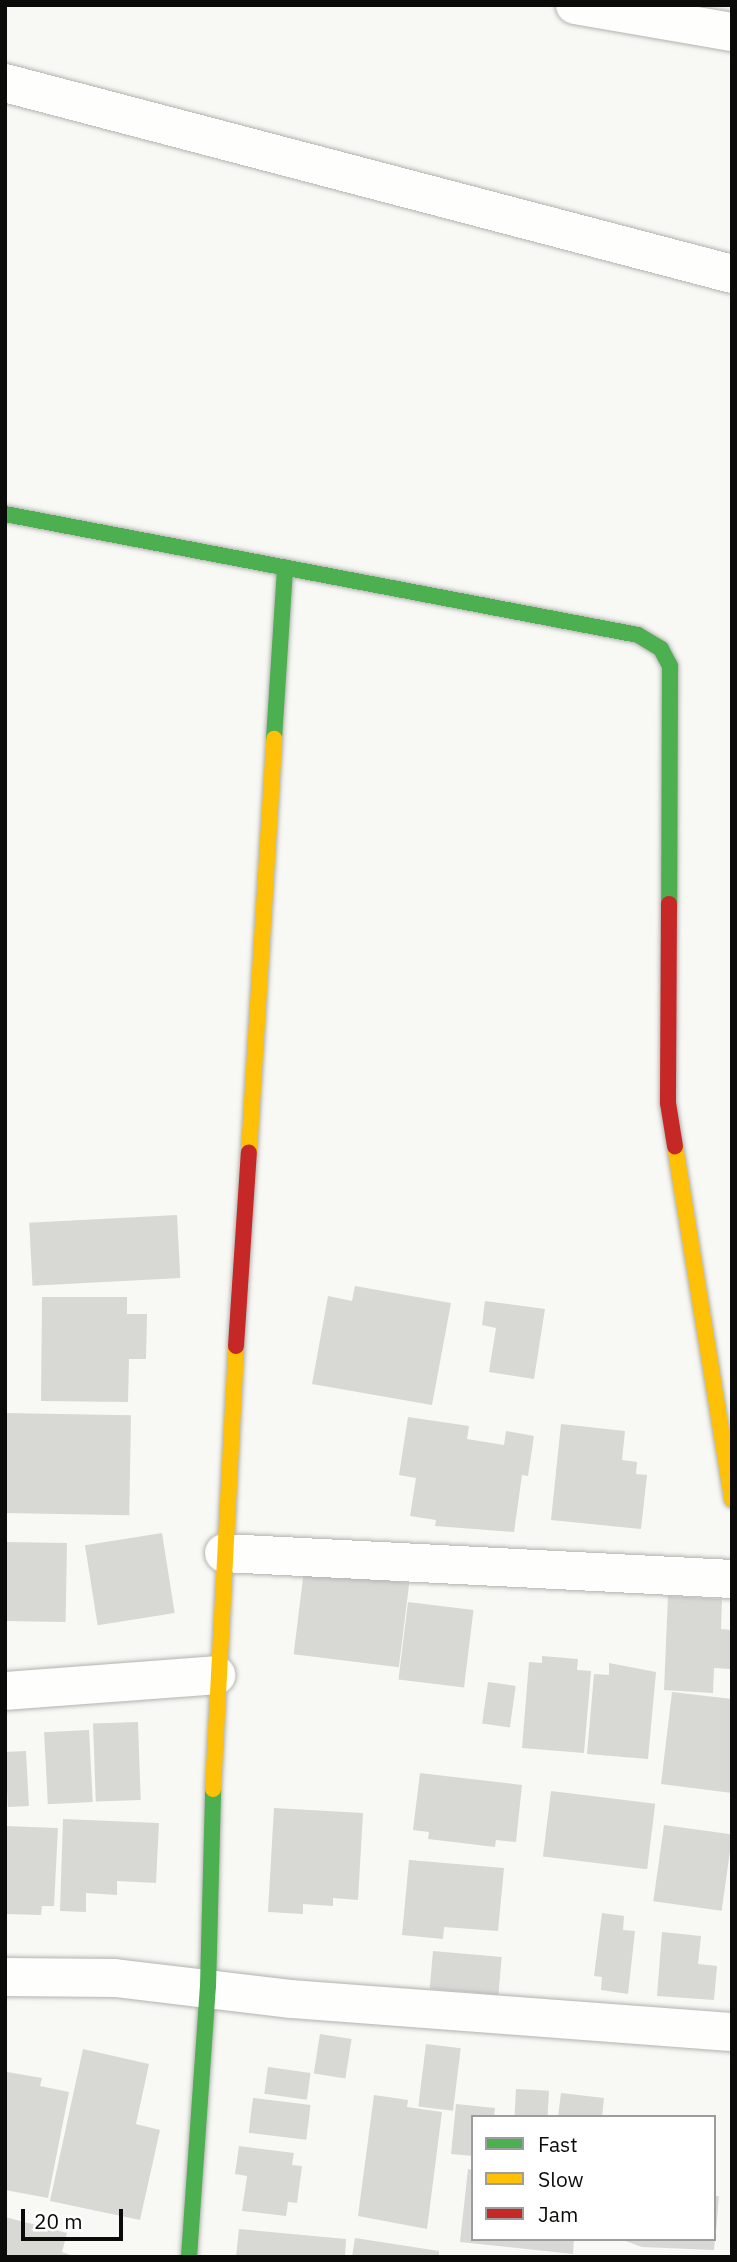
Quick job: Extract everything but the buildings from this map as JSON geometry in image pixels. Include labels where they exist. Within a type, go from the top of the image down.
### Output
[{"type":"street","points":[[575,5],[732,32]]},
{"type":"street","points":[[5,83],[732,274]]},
{"type":"street","points":[[5,514],[638,635],[661,649],[670,666],[668,1103],[732,1499]]},
{"type":"street","points":[[189,2257],[208,1986],[216,1675],[285,567]]},
{"type":"street","points":[[224,1553],[732,1579]]},
{"type":"street","points":[[5,1691],[216,1675]]},
{"type":"street","points":[[5,1977],[115,1978],[208,1986],[292,1999],[732,2032]]},
{"type":"traffic: fast","points":[[5,514],[638,635],[661,649],[670,666],[669,904]]},
{"type":"traffic: fast","points":[[274,739],[285,567]]},
{"type":"traffic: fast","points":[[189,2257],[208,1986],[213,1789]]},
{"type":"traffic: slow","points":[[249,1152],[274,739]]},
{"type":"traffic: slow","points":[[675,1146],[732,1499]]},
{"type":"traffic: slow","points":[[213,1789],[236,1346]]},
{"type":"traffic: jam","points":[[669,904],[668,1103],[675,1146]]},
{"type":"traffic: jam","points":[[236,1346],[249,1152]]}]
